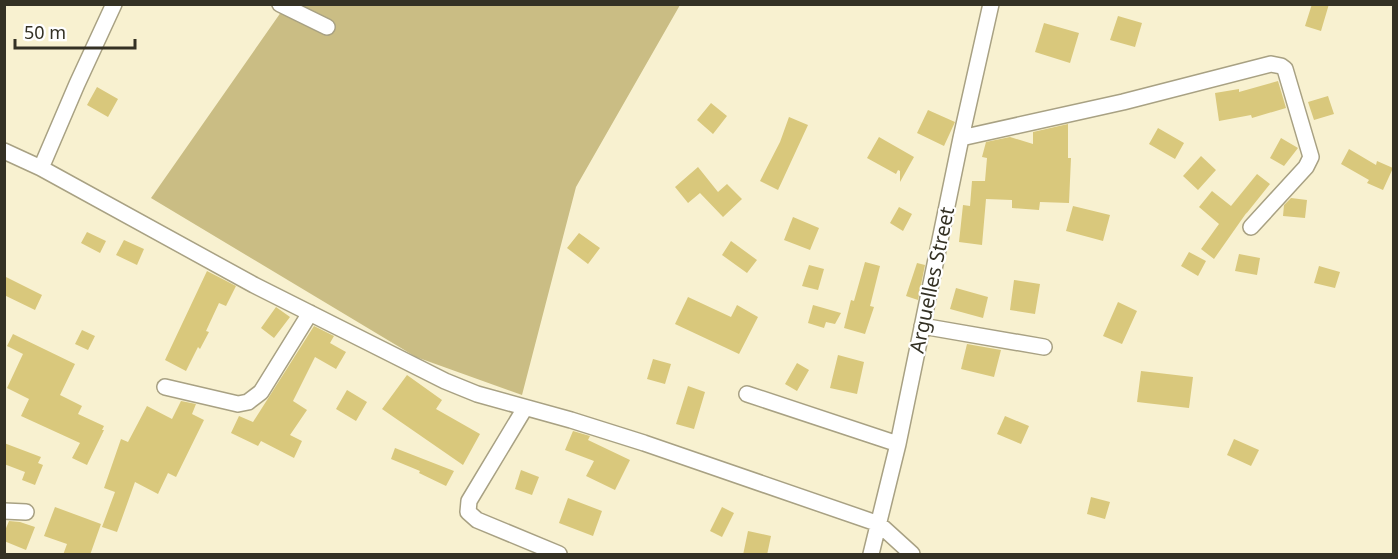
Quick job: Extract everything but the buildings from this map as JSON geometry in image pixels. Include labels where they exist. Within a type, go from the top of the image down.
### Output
[{"type":"street","points":[[41,168],[114,4]]},
{"type":"street","points":[[280,4],[327,27]]},
{"type":"street","name":"Arguelles Street","points":[[871,555],[898,444],[991,4]]},
{"type":"street","points":[[961,138],[1123,102],[1271,64],[1281,66],[1285,69],[1311,157],[1306,167],[1251,227]]},
{"type":"street","points":[[4,150],[254,285],[445,381],[477,394],[644,443],[879,524],[912,555]]},
{"type":"street","points":[[165,387],[238,404],[248,402],[261,392],[310,313]]},
{"type":"street","points":[[922,326],[1044,346]]},
{"type":"street","points":[[747,394],[898,444]]},
{"type":"street","points":[[525,408],[469,501],[468,512],[477,520],[560,555]]},
{"type":"street","points":[[4,511],[26,512]]},
{"type":"shaded area","points":[[286,5],[680,5],[576,187],[522,395],[416,357],[151,198]]}]
